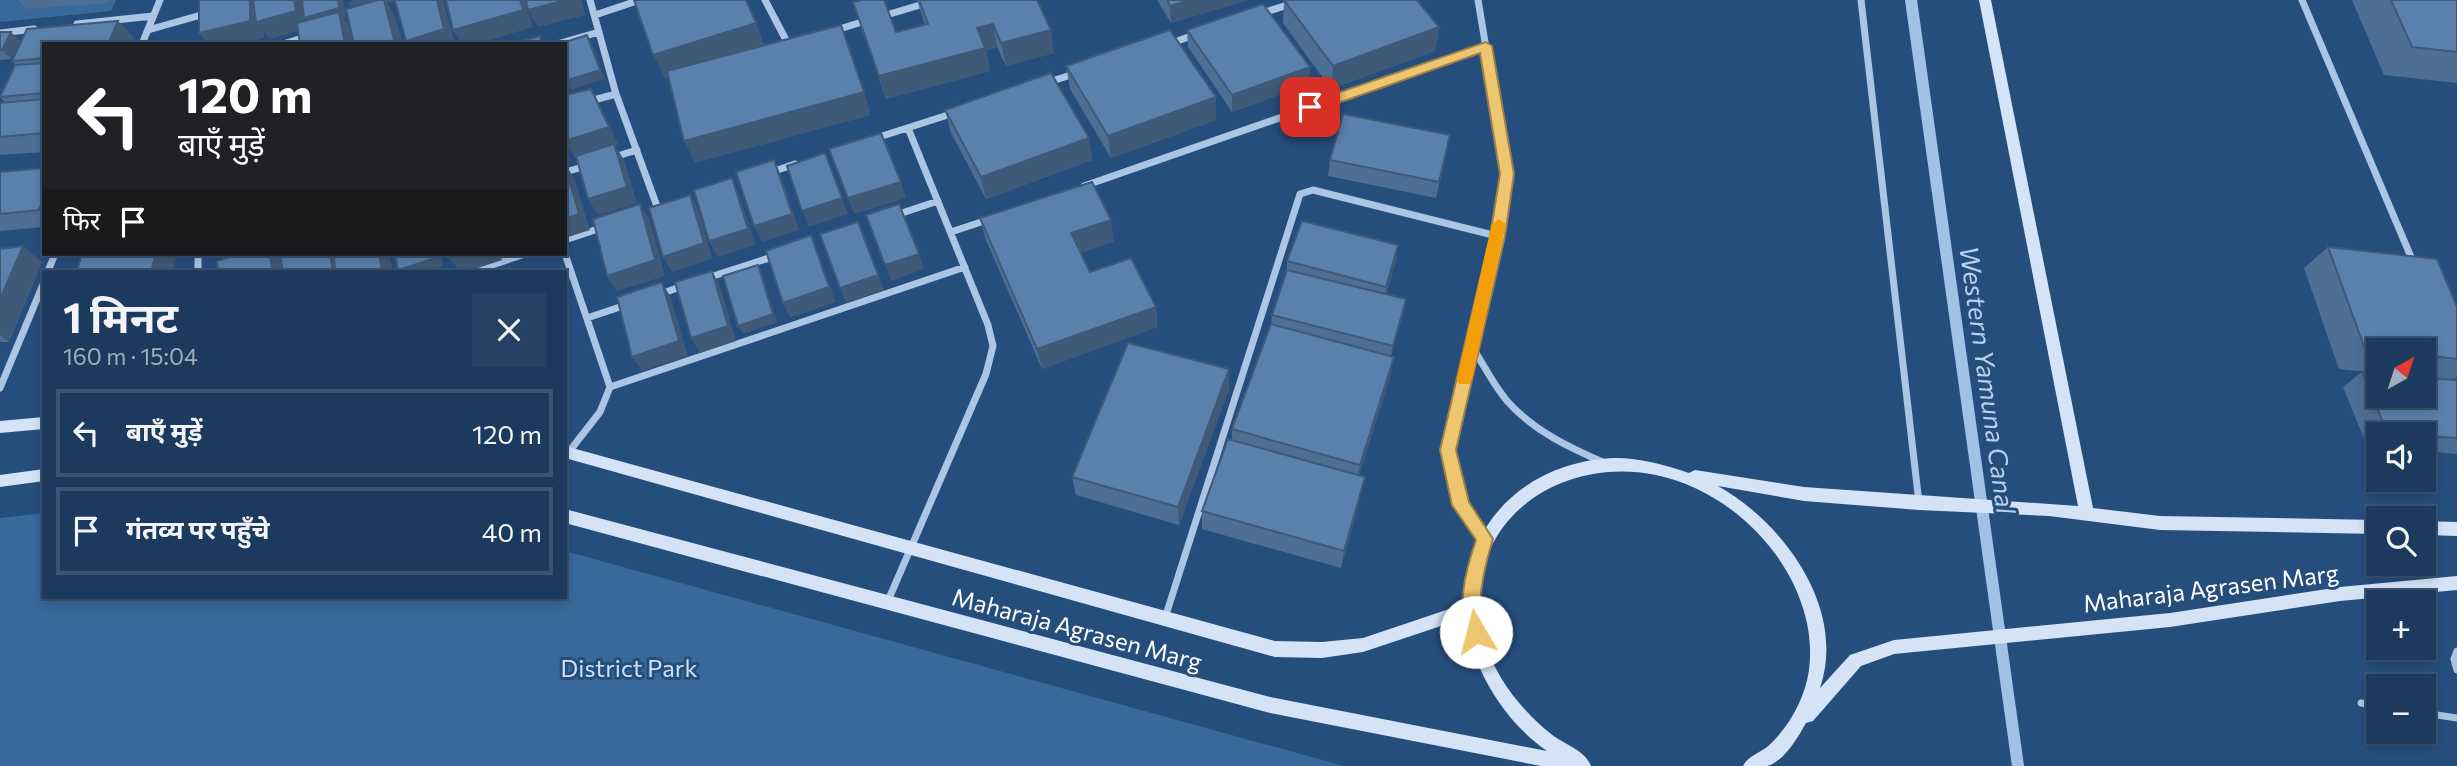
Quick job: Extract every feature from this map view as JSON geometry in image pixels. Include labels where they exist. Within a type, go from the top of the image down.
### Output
[{"type":"street","points":[[143,42],[160,0]]},
{"type":"street","points":[[590,0],[616,94],[658,209]]},
{"type":"street","points":[[595,15],[640,0]]},
{"type":"street","points":[[765,0],[786,40],[794,43]]},
{"type":"street","points":[[820,35],[937,0]]},
{"type":"street","points":[[1251,17],[1304,0]]},
{"type":"street","points":[[1478,0],[1507,174],[1497,236],[1448,450],[1461,505],[1485,539]]},
{"type":"street","points":[[1861,0],[1919,503]]},
{"type":"street","points":[[1985,0],[2088,515]]},
{"type":"street","points":[[2302,0],[2420,276]]},
{"type":"street","points":[[148,30],[214,11]]},
{"type":"street","points":[[64,26],[153,16]]},
{"type":"street","points":[[0,33],[38,29]]},
{"type":"street","points":[[564,42],[599,32]]},
{"type":"street","points":[[290,42],[322,33]]},
{"type":"street","points":[[1159,47],[1198,34]]},
{"type":"street","points":[[1069,191],[1486,46]]},
{"type":"street","points":[[1040,85],[1079,72]]},
{"type":"street","points":[[578,104],[616,94]]},
{"type":"street","points":[[868,141],[960,111]]},
{"type":"street","points":[[887,603],[913,549],[986,374],[993,346],[988,325],[908,128]]},
{"type":"street","points":[[601,161],[637,150]]},
{"type":"street","points":[[763,175],[802,162]]},
{"type":"street","points":[[567,171],[589,165]]},
{"type":"street","points":[[1166,618],[1300,194],[1313,190],[1497,236]]},
{"type":"street","points":[[886,219],[938,201]]},
{"type":"street","points":[[646,212],[671,204]]},
{"type":"street","points":[[951,232],[1003,214]]},
{"type":"street","points":[[567,239],[612,224]]},
{"type":"street","points":[[704,279],[782,253]]},
{"type":"street","points":[[477,270],[519,256]]},
{"type":"street","points":[[566,256],[610,387],[600,412],[567,452]]},
{"type":"street","points":[[610,387],[965,267]]},
{"type":"street","points":[[652,297],[691,284]]},
{"type":"street","points":[[0,388],[42,287]]},
{"type":"street","points":[[587,318],[639,301]]},
{"type":"street","points":[[1472,347],[1508,402],[1533,424],[1562,444],[1607,464]]},
{"type":"street","points":[[0,427],[42,423]]},
{"type":"street","name":"Maharaja Agrasen Marg","points":[[567,452],[1275,649],[1322,650],[1363,645],[1471,609]]},
{"type":"street","points":[[1585,766],[1543,738],[1506,700],[1482,655],[1471,609],[1474,572],[1485,539],[1514,500],[1557,474],[1607,464],[1642,465],[1676,472],[1725,496],[1768,530],[1800,575],[1817,624],[1818,676],[1800,722]]},
{"type":"street","name":"Maharaja Agrasen Marg","points":[[1676,472],[1804,494],[2049,509],[2160,523],[2366,527]]},
{"type":"street","points":[[0,481],[42,475]]},
{"type":"street","name":"Maharaja Agrasen Marg","points":[[567,517],[1270,705],[1585,766]]},
{"type":"street","points":[[2436,528],[2457,529]]},
{"type":"street","name":"Maharaja Agrasen Marg","points":[[1751,766],[1763,761],[1856,660],[1894,648],[2170,620],[2340,594],[2457,583]]},
{"type":"street","points":[[2457,651],[2454,659],[2457,670]]},
{"type":"street","points":[[2361,703],[2366,704]]},
{"type":"street","points":[[2436,715],[2457,718]]},
{"type":"green space","points":[[0,0],[116,0],[111,11],[0,22]]},
{"type":"green space","name":"District Park","points":[[42,513],[42,599],[567,599],[567,552],[1344,766],[0,766],[0,518]]},
{"type":"building","points":[[199,0],[250,0],[250,21],[199,33]]},
{"type":"building","points":[[253,0],[294,0],[296,11],[256,22]]},
{"type":"building","points":[[302,0],[338,0],[339,8],[304,18]]},
{"type":"building","points":[[384,0],[394,42],[354,42],[346,9]]},
{"type":"building","points":[[395,0],[437,0],[444,29],[406,41]]},
{"type":"building","points":[[446,0],[520,0],[523,10],[453,30]]},
{"type":"building","points":[[526,0],[565,0],[528,10]]},
{"type":"building","points":[[634,0],[746,0],[756,23],[653,55]]},
{"type":"building","points":[[884,0],[896,32],[928,24],[919,0],[1037,0],[1051,30],[1001,43],[993,24],[977,28],[985,48],[879,76],[853,2]]},
{"type":"building","points":[[1167,0],[1190,0],[1170,6]]},
{"type":"building","points":[[1284,0],[1417,0],[1439,27],[1333,66]]},
{"type":"building","points":[[2391,0],[2457,0],[2457,52],[2412,47]]},
{"type":"building","points":[[1263,4],[1310,67],[1232,95],[1187,30]]},
{"type":"building","points":[[339,12],[345,42],[300,42],[297,23]]},
{"type":"building","points":[[118,21],[109,42],[42,42],[42,58],[12,61],[27,29]]},
{"type":"building","points":[[841,25],[864,92],[684,141],[667,71]]},
{"type":"building","points":[[1170,30],[1216,97],[1108,136],[1066,66]]},
{"type":"building","points":[[0,32],[11,32],[2,50],[0,50]]},
{"type":"building","points":[[587,35],[600,70],[567,80],[565,42]]},
{"type":"building","points":[[540,36],[541,42],[518,42]]},
{"type":"building","points":[[42,63],[42,93],[0,97],[15,65]]},
{"type":"building","points":[[1051,73],[1089,138],[981,177],[945,110]]},
{"type":"building","points":[[591,89],[609,127],[567,140],[567,95]]},
{"type":"building","points":[[42,99],[42,133],[0,137],[0,103]]},
{"type":"building","points":[[1343,114],[1450,135],[1439,182],[1330,160]]},
{"type":"building","points":[[881,133],[901,182],[848,198],[829,149]]},
{"type":"building","points":[[614,144],[627,187],[588,199],[576,156]]},
{"type":"building","points":[[825,153],[842,198],[802,211],[787,166]]},
{"type":"building","points":[[774,160],[792,214],[754,226],[736,172]]},
{"type":"building","points":[[42,168],[42,203],[39,210],[0,214],[0,172]]},
{"type":"building","points":[[567,173],[579,214],[567,218]]},
{"type":"building","points":[[732,178],[748,229],[709,241],[694,190]]},
{"type":"building","points":[[1092,182],[1111,220],[1071,233],[1090,272],[1131,258],[1156,307],[1037,349],[980,218]]},
{"type":"building","points":[[690,195],[704,243],[663,257],[649,208]]},
{"type":"building","points":[[640,204],[655,260],[607,276],[593,219]]},
{"type":"building","points":[[899,204],[919,254],[885,265],[866,215]]},
{"type":"building","points":[[1302,221],[1398,245],[1386,287],[1287,261]]},
{"type":"building","points":[[858,222],[878,275],[840,288],[820,234]]},
{"type":"building","points":[[811,235],[829,287],[783,303],[766,251]]},
{"type":"building","points":[[23,246],[0,299],[0,249]]},
{"type":"building","points":[[2328,247],[2437,259],[2457,307],[2457,359],[2436,356],[2436,338],[2366,338],[2365,349]]},
{"type":"building","points":[[81,256],[155,256],[151,270],[77,270]]},
{"type":"building","points":[[232,256],[270,256],[272,270],[218,270],[217,261]]},
{"type":"building","points":[[280,256],[330,256],[333,270],[283,270]]},
{"type":"building","points":[[333,256],[379,256],[382,270],[336,270]]},
{"type":"building","points":[[395,256],[436,256],[436,258],[398,270]]},
{"type":"building","points":[[758,265],[773,314],[738,326],[723,276]]},
{"type":"building","points":[[1287,270],[1406,299],[1393,346],[1272,315]]},
{"type":"building","points":[[712,271],[728,326],[691,338],[675,282]]},
{"type":"building","points":[[662,282],[679,341],[632,357],[617,297]]},
{"type":"building","points":[[1271,324],[1394,357],[1360,465],[1232,429]]},
{"type":"building","points":[[1128,343],[1229,369],[1178,507],[1072,477]]},
{"type":"building","points":[[2436,379],[2457,380],[2457,438],[2436,437],[2436,422],[2383,422],[2377,408],[2436,408]]},
{"type":"building","points":[[1228,439],[1365,477],[1344,551],[1202,511]]},
{"type":"waterway","name":"Western Yamuna Canal","points":[[1911,0],[2018,766]]},
{"type":"slow traffic","points":[[1464,379],[1499,224]]},
{"type":"route","points":[[1310,107],[1486,46],[1507,174],[1497,236],[1448,450],[1461,505],[1485,539],[1474,572],[1471,609],[1476,632]]}]
